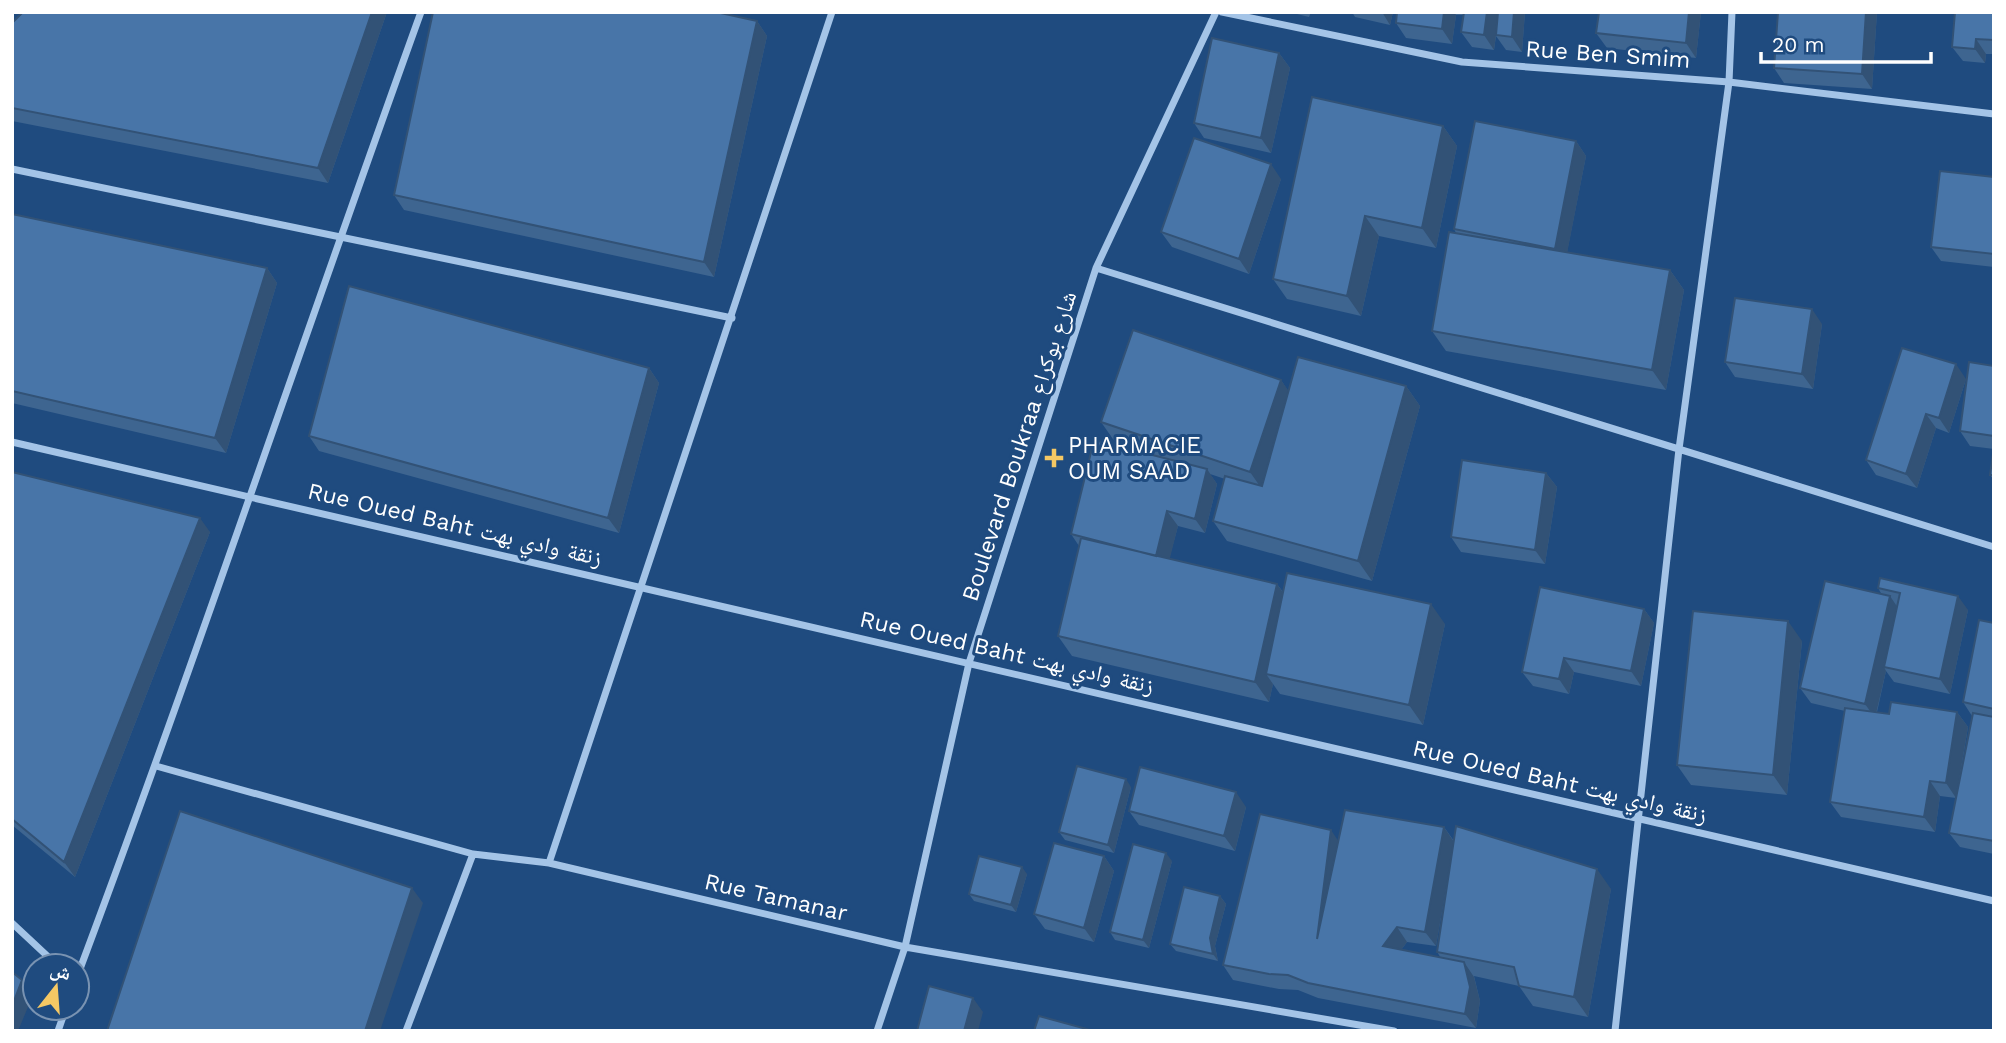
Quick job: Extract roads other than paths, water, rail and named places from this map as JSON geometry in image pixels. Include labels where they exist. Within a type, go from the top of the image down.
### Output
[{"type":"street","points":[[86,952],[156,766],[421,12]]},
{"type":"street","points":[[549,863],[832,12]]},
{"type":"street","name":"Boulevard Boukraa شارع بوكراع","points":[[877,1031],[905,947],[969,663],[1097,268],[1216,12]]},
{"type":"street","name":"Rue Ben Smim","points":[[1222,12],[1462,62],[1729,82],[1994,114]]},
{"type":"street","points":[[1615,1031],[1679,449],[1729,82],[1732,12]]},
{"type":"street","points":[[12,169],[732,318]]},
{"type":"street","points":[[1097,268],[1994,547]]},
{"type":"street","name":"Rue Oued Baht زنقة وادي بهت","points":[[12,442],[1994,901]]},
{"type":"street","name":"Rue Tamanar","points":[[156,766],[473,854],[549,863],[905,947],[1394,1031]]},
{"type":"street","points":[[406,1031],[473,854]]},
{"type":"street","points":[[12,922],[43,952]]},
{"type":"place","name":"PHARMACIE OUM SAAD","points":[[1054,458]]}]
